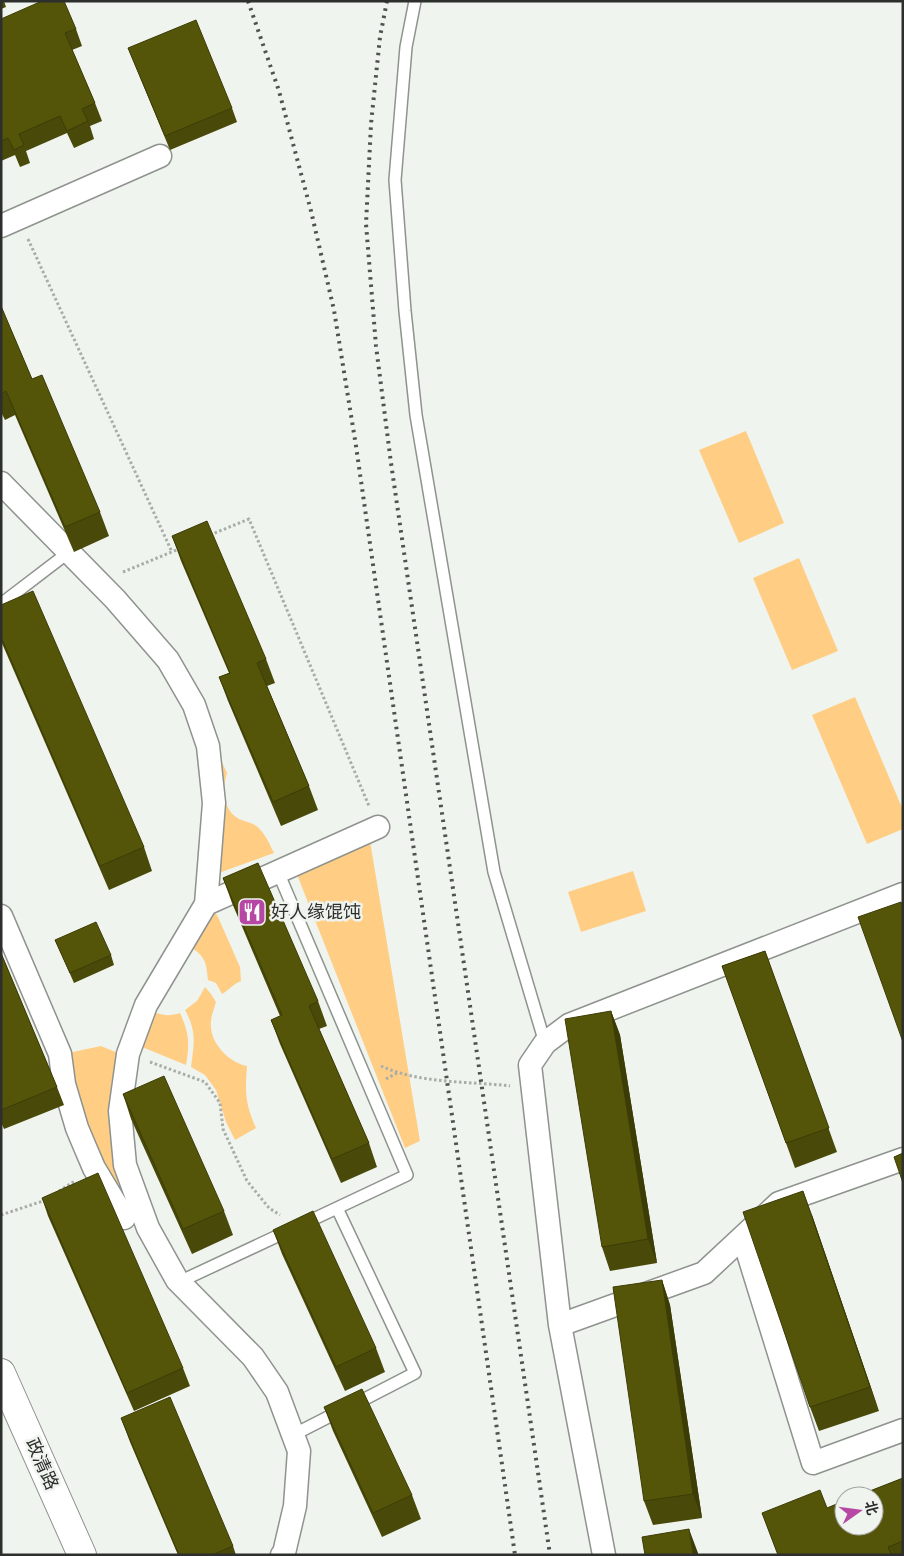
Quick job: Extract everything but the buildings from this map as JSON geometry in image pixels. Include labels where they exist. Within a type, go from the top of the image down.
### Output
[{"type":"street","points":[[10,222],[160,156]]},
{"type":"street","points":[[1,483],[99,582],[168,660],[194,705],[208,746],[214,803],[206,904],[146,1005],[128,1054],[120,1111],[125,1165],[148,1228],[179,1282],[254,1357],[277,1392],[299,1451],[295,1506],[282,1555]]},
{"type":"street","points":[[206,904],[378,827]]},
{"type":"street","points":[[604,1555],[560,1325],[530,1065],[545,1043],[569,1025],[903,894]]},
{"type":"street","points":[[1,916],[60,1054],[64,1084],[77,1128],[94,1168],[124,1218]]},
{"type":"street","points":[[560,1325],[704,1273],[779,1203],[903,1159]]},
{"type":"street","points":[[743,1236],[813,1463],[903,1430]]},
{"type":"street","name":"政清路","points":[[1,1373],[82,1555]]},
{"type":"lane","points":[[415,1],[406,47],[395,180],[405,311],[416,414],[494,872],[545,1043]]},
{"type":"lane","points":[[1,604],[69,552]]},
{"type":"lane","points":[[179,1282],[407,1175],[278,872]]},
{"type":"lane","points":[[293,1435],[415,1373],[337,1208]]},
{"type":"path","points":[[10,222],[172,552]]},
{"type":"path","points":[[206,537],[249,519],[378,827]]},
{"type":"path","points":[[99,582],[180,548]]},
{"type":"path","points":[[128,1054],[204,1082],[220,1102],[223,1129],[246,1181],[269,1208],[297,1227]]},
{"type":"path","points":[[356,1054],[397,1073],[433,1079],[533,1089]]},
{"type":"path","points":[[1,1215],[46,1201],[94,1168]]},
{"type":"shaded area","points":[[746,431],[784,523],[739,543],[699,450]]},
{"type":"shaded area","points":[[799,558],[838,651],[792,670],[753,578]]},
{"type":"shaded area","points":[[855,697],[903,810],[903,829],[867,844],[812,715]]},
{"type":"shaded area","points":[[216,750],[227,773],[224,792],[229,810],[239,819],[253,824],[260,830],[274,853],[213,875]]},
{"type":"shaded area","points":[[370,841],[420,1141],[405,1148],[296,872]]},
{"type":"shaded area","points":[[633,871],[646,911],[581,932],[568,892]]},
{"type":"shaded area","points":[[213,909],[240,967],[241,981],[222,994],[216,983],[208,980],[204,959],[198,952],[187,945]]},
{"type":"shaded area","points":[[205,987],[216,1002],[211,1022],[213,1037],[227,1056],[247,1066],[247,1098],[256,1128],[235,1140],[226,1122],[216,1090],[205,1075],[191,1067],[194,1044],[193,1031],[185,1010],[197,1001]]},
{"type":"shaded area","points":[[149,1010],[164,1015],[180,1013],[188,1038],[186,1065],[142,1047]]},
{"type":"shaded area","points":[[101,1046],[118,1053],[111,1084],[111,1108],[121,1182],[113,1186],[77,1102],[68,1053]]},
{"type":"railway","points":[[248,1],[279,91],[311,211],[334,310],[356,446],[515,1555]]},
{"type":"railway","points":[[387,1],[380,37],[371,124],[366,224],[376,346],[391,463],[550,1555]]},
{"type":"place","name":"好人缘馄饨","points":[[252,912]]}]
